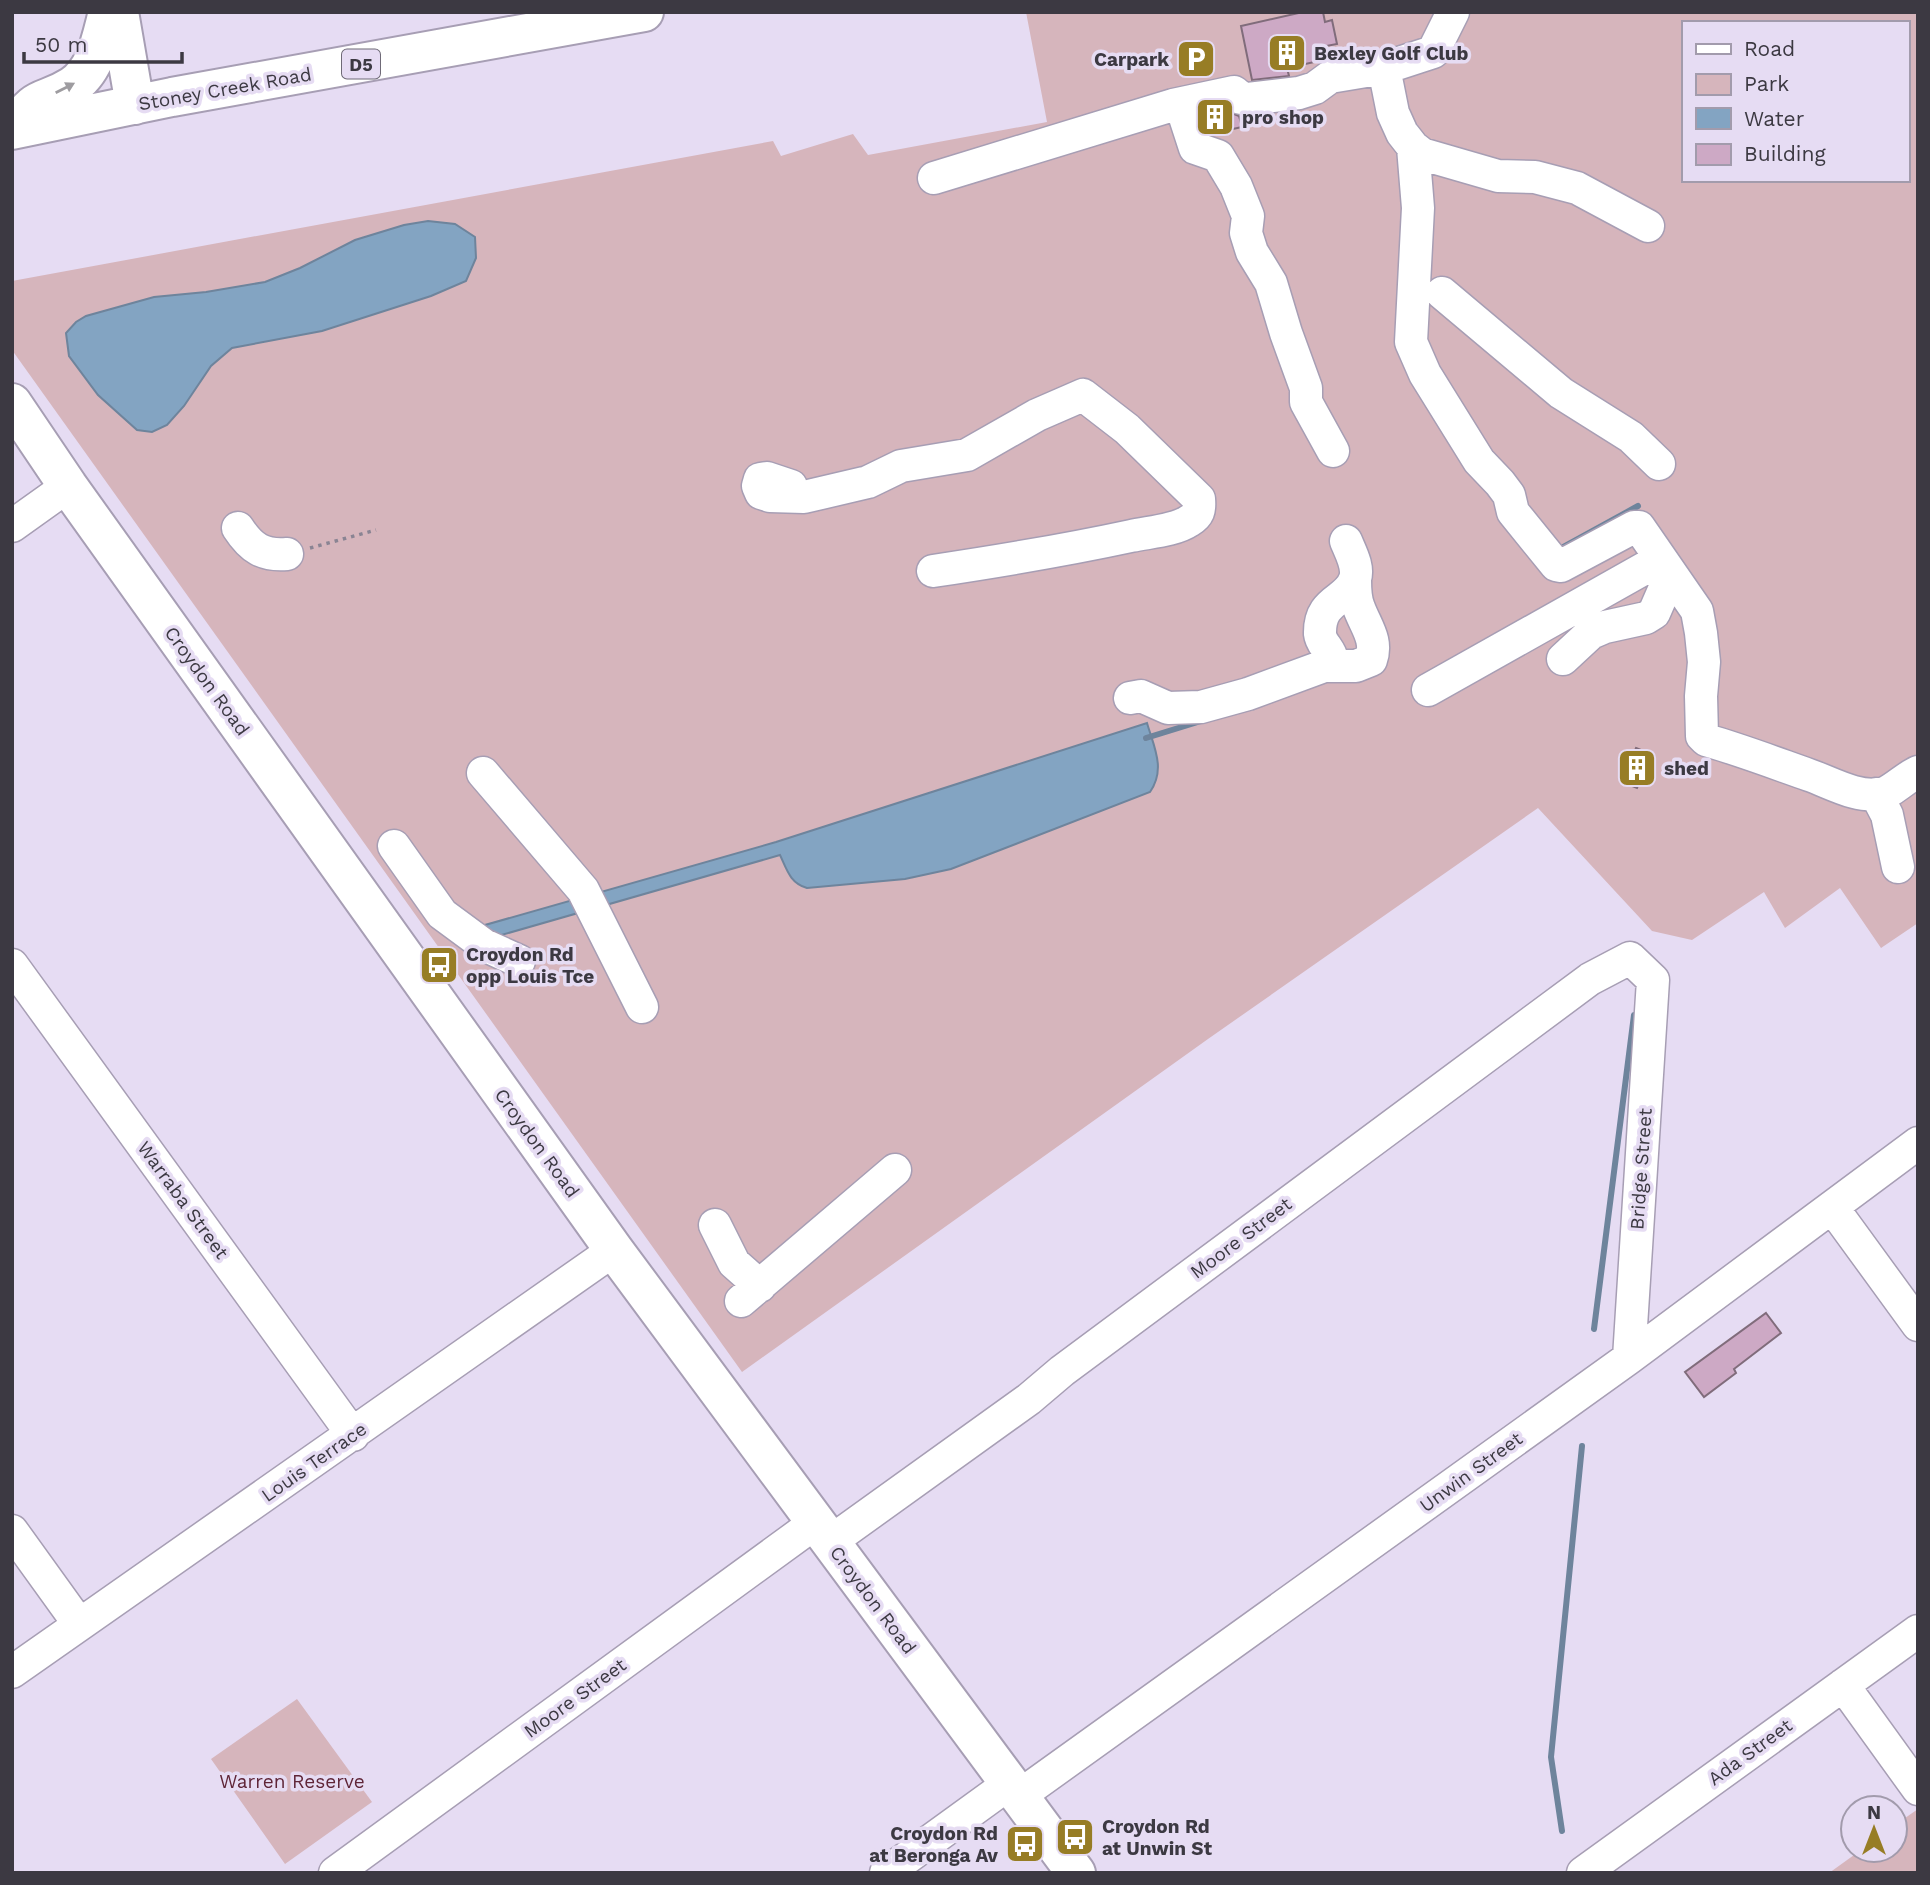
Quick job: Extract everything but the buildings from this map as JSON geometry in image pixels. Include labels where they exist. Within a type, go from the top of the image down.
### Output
[{"type":"main road","points":[[13,130],[24,113],[38,100],[73,86],[90,67],[108,12]]},
{"type":"main road","points":[[119,12],[135,105]]},
{"type":"main road","name":"Stoney Creek Road","points":[[13,130],[135,105],[644,12]]},
{"type":"main road","name":"Croydon Road","points":[[12,403],[68,486],[614,1250],[1076,1873]]},
{"type":"street","points":[[934,178],[1172,106],[1234,92],[1241,98],[1248,99],[1299,93],[1315,88],[1330,77],[1384,68],[1433,52],[1453,12]]},
{"type":"street","points":[[1384,68],[1393,113],[1402,133],[1413,148],[1422,154],[1498,176],[1535,177],[1577,188],[1648,226]]},
{"type":"street","points":[[1181,105],[1195,148],[1218,156],[1236,186],[1248,216],[1246,233],[1252,252],[1271,283],[1306,388],[1306,402],[1333,451]]},
{"type":"street","points":[[1413,148],[1418,208],[1411,342],[1425,374],[1479,461],[1509,495],[1513,512],[1556,565],[1561,566],[1634,527],[1639,527],[1696,611],[1702,633],[1702,736],[1706,740],[1846,790],[1886,793],[1897,783],[1918,772]]},
{"type":"street","points":[[1442,293],[1561,393],[1631,437],[1659,464]]},
{"type":"street","points":[[791,486],[767,478],[760,479],[758,486],[748,495],[803,497],[868,482],[901,466],[967,455],[1037,415],[1083,395],[1127,429],[1199,499],[1200,509],[1196,516],[1187,523],[1173,527],[933,571]]},
{"type":"street","points":[[12,526],[68,486]]},
{"type":"street","points":[[238,528],[252,547],[266,553],[287,554]]},
{"type":"street","points":[[1130,698],[1141,696],[1168,708],[1200,707],[1248,694],[1324,666],[1356,666],[1371,660],[1374,651],[1372,634],[1356,598],[1356,566],[1346,541]]},
{"type":"street","points":[[1563,659],[1591,633],[1605,627],[1646,618],[1654,613],[1666,567]]},
{"type":"street","points":[[1428,690],[1666,567]]},
{"type":"street","points":[[1324,666],[1332,659],[1331,652],[1322,642],[1320,634],[1326,608],[1355,580]]},
{"type":"street","points":[[483,773],[590,904],[642,1007]]},
{"type":"street","points":[[1876,794],[1887,815],[1898,867]]},
{"type":"street","points":[[394,846],[442,914],[484,945],[519,961]]},
{"type":"street","name":"Moore Street","points":[[335,1873],[822,1532],[1029,1399],[1062,1371],[1590,979],[1630,958],[1653,980]]},
{"type":"street","name":"Warraba Street","points":[[12,965],[353,1435]]},
{"type":"street","name":"Bridge Street","points":[[1629,1358],[1653,980]]},
{"type":"street","name":"Unwin Street","points":[[886,1873],[1015,1790],[1629,1358],[1918,1143]]},
{"type":"street","points":[[715,1225],[750,1293],[895,1170]]},
{"type":"street","points":[[1832,1207],[1918,1325]]},
{"type":"street","name":"Louis Terrace","points":[[12,1672],[614,1250]]},
{"type":"street","points":[[12,1531],[79,1624]]},
{"type":"street","name":"Ada Street","points":[[1583,1873],[1918,1631]]},
{"type":"street","points":[[1843,1685],[1918,1789]]},
{"type":"path","points":[[287,554],[376,530]]},
{"type":"green space","points":[[1026,12],[1918,12],[1918,923],[1881,948],[1840,888],[1785,928],[1764,892],[1692,940],[1652,931],[1538,808],[1208,1039],[742,1372],[12,350],[12,281],[773,141],[781,156],[853,134],[868,155],[1047,122]]},
{"type":"green space","name":"Warren Reserve","points":[[297,1699],[372,1802],[285,1864],[211,1759]]},
{"type":"green space","points":[[1918,1809],[1918,1873],[1829,1873],[1842,1864],[1909,1864],[1909,1815]]},
{"type":"water","points":[[428,221],[455,224],[475,237],[476,258],[466,281],[431,296],[322,331],[232,348],[211,366],[184,406],[167,425],[152,432],[137,430],[98,395],[69,356],[66,333],[86,316],[154,297],[265,282],[300,268],[355,240],[404,225]]},
{"type":"water","points":[[1147,723],[1158,766],[1155,783],[1150,792],[951,869],[905,879],[807,888],[793,879],[780,855],[484,940],[478,927],[776,842]]},
{"type":"waterway","points":[[1558,550],[1638,506]]},
{"type":"waterway","points":[[1146,738],[1201,721]]},
{"type":"waterway","points":[[1594,1329],[1634,1015]]},
{"type":"waterway","points":[[1562,1831],[1551,1757],[1582,1446]]},
{"type":"place","name":"Bexley Golf Club","points":[[1287,53]]},
{"type":"place","name":"Carpark","points":[[1196,59]]},
{"type":"place","name":"pro shop","points":[[1215,117]]},
{"type":"place","name":"shed","points":[[1637,768]]},
{"type":"place","name":"Croydon Rd opp Louis Tce","points":[[439,965]]},
{"type":"place","name":"Croydon Rd at Unwin St","points":[[1075,1837]]},
{"type":"place","name":"Croydon Rd at Beronga Av","points":[[1025,1844]]}]
